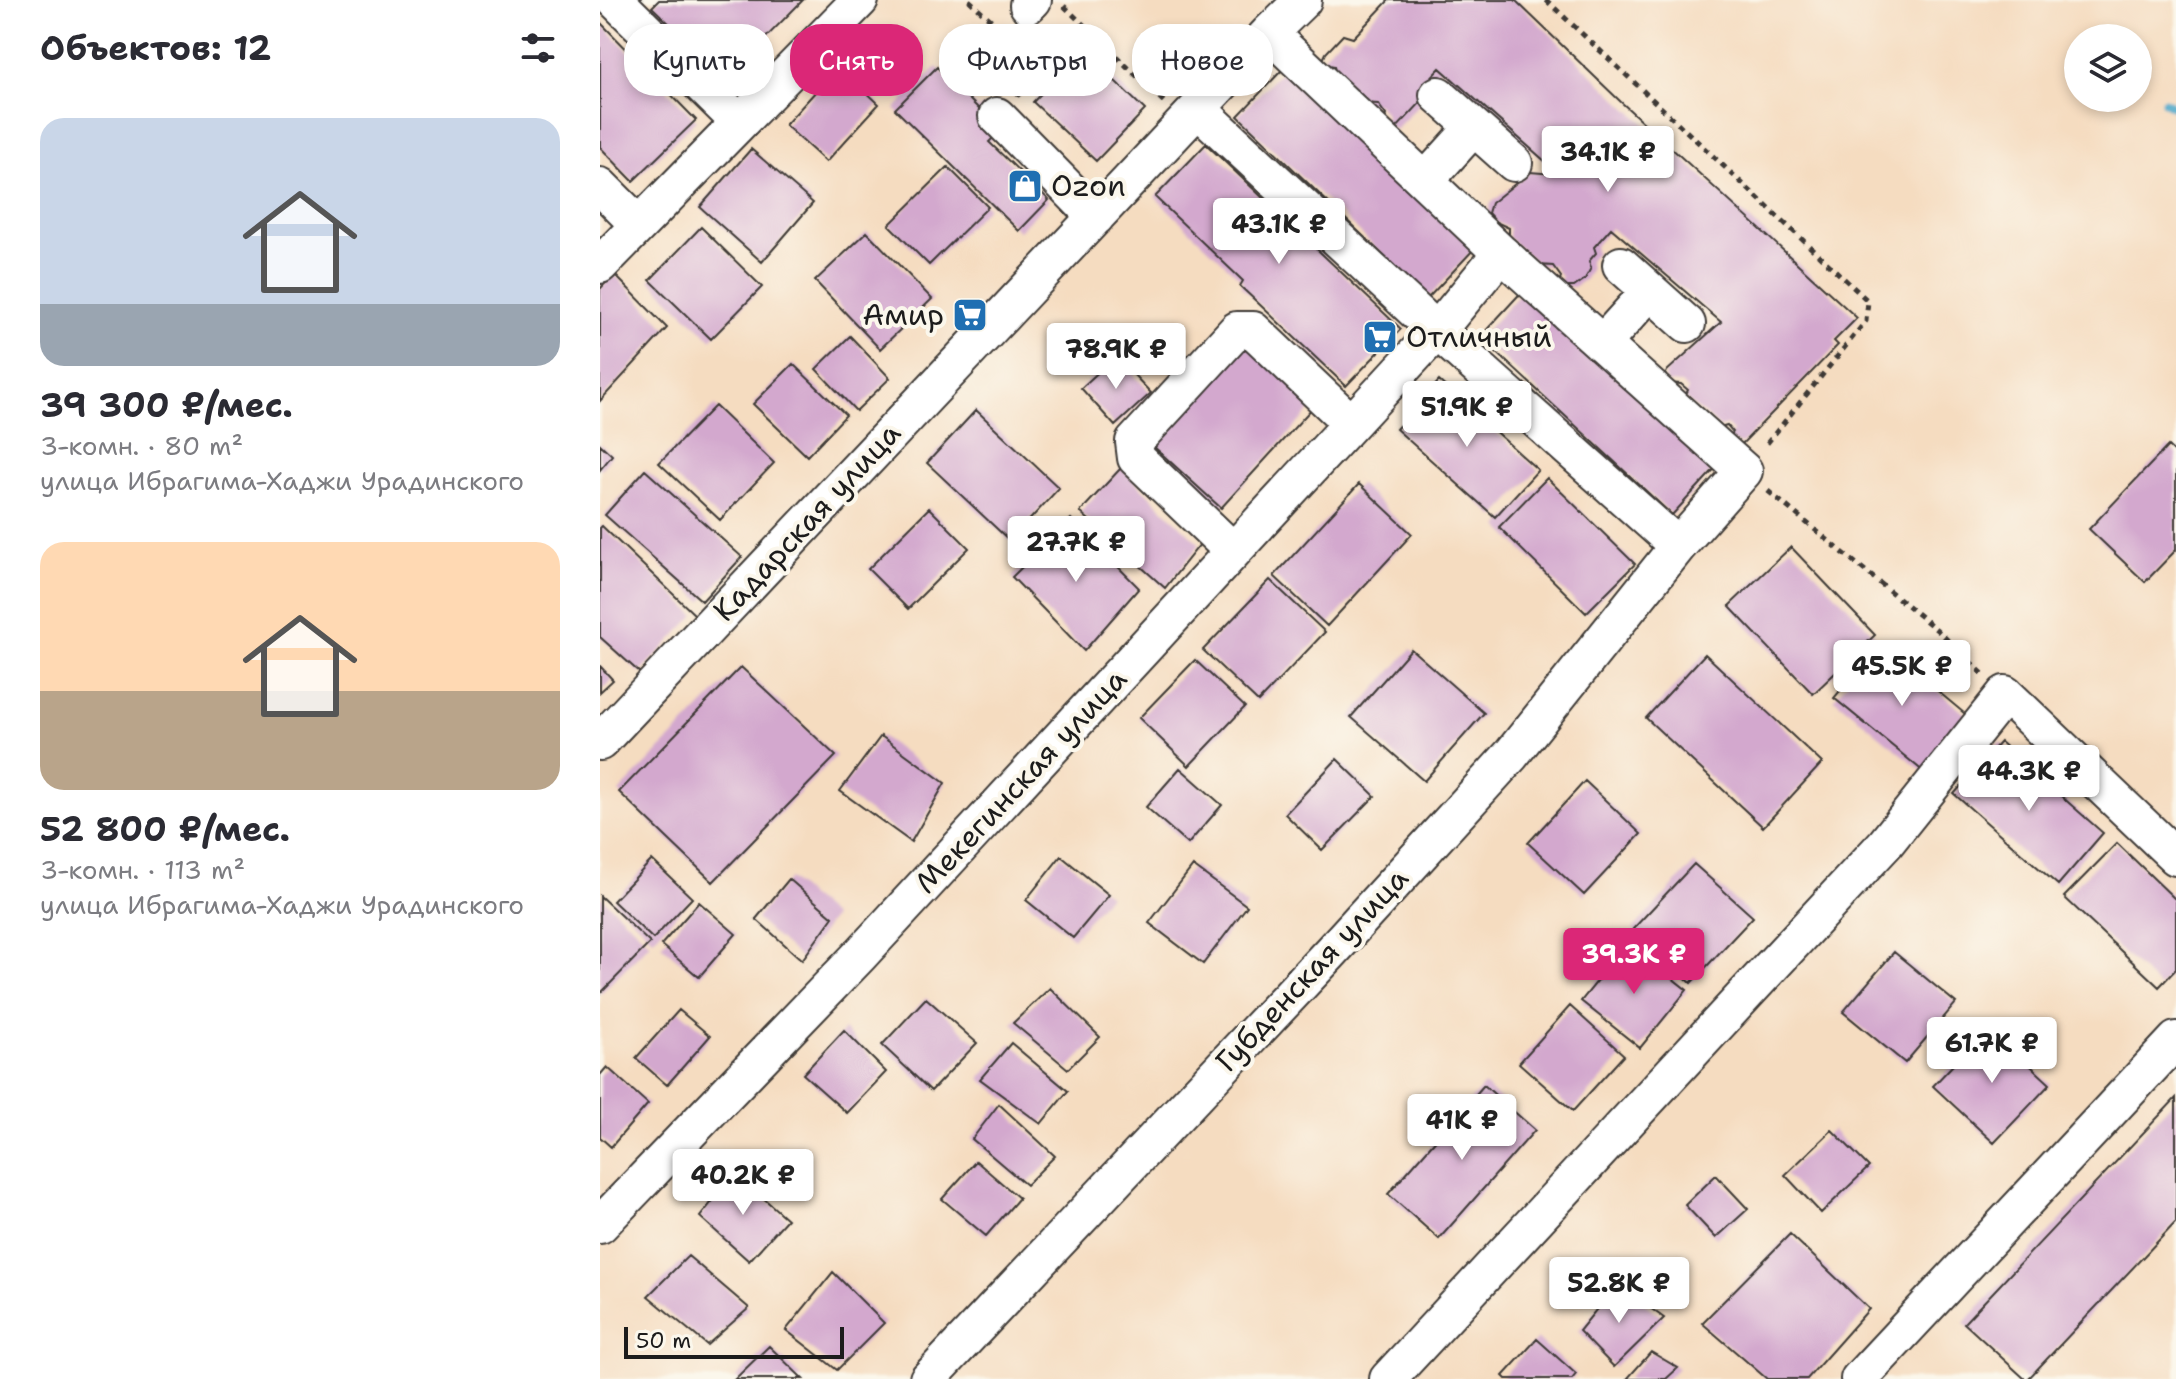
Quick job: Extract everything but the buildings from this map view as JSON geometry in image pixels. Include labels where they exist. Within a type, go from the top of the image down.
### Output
[{"type":"street","points":[[600,265],[860,0]]},
{"type":"street","points":[[624,3],[739,122]]},
{"type":"street","points":[[1280,13],[1425,181],[1744,471]]},
{"type":"street","name":"Кадарская улица","points":[[600,742],[1014,302],[1193,117],[1280,13]]},
{"type":"street","points":[[1438,95],[1514,163]]},
{"type":"street","points":[[997,116],[1096,217]]},
{"type":"street","points":[[1193,117],[1678,546]]},
{"type":"street","points":[[1425,181],[1474,127]]},
{"type":"street","points":[[600,186],[639,225]]},
{"type":"street","name":"Мекегинская улица","points":[[600,1225],[860,955],[1437,331],[1501,253]]},
{"type":"street","points":[[1621,265],[1687,324]]},
{"type":"street","points":[[1602,344],[1650,291]]},
{"type":"street","points":[[1233,551],[1136,458],[1134,442],[1237,330],[1253,330],[1351,423]]},
{"type":"street","name":"Губденская улица","points":[[928,1379],[1330,953],[1500,767],[1678,546],[1744,471]]},
{"type":"street","points":[[1388,1379],[1885,844],[2005,694],[2176,857]]},
{"type":"street","points":[[1859,1379],[2176,1040]]},
{"type":"path","points":[[1546,0],[1868,301],[1866,321],[1744,471],[1937,630],[2005,694]]},
{"type":"path","points":[[997,116],[1054,59],[1036,8]]},
{"type":"path","points":[[1036,8],[1193,117]]},
{"type":"waterway","points":[[2165,102],[2176,108]]},
{"type":"place","name":"Ozon","points":[[1025,186]]},
{"type":"place","name":"Амир","points":[[970,315]]},
{"type":"place","name":"Отличный","points":[[1380,337]]}]
